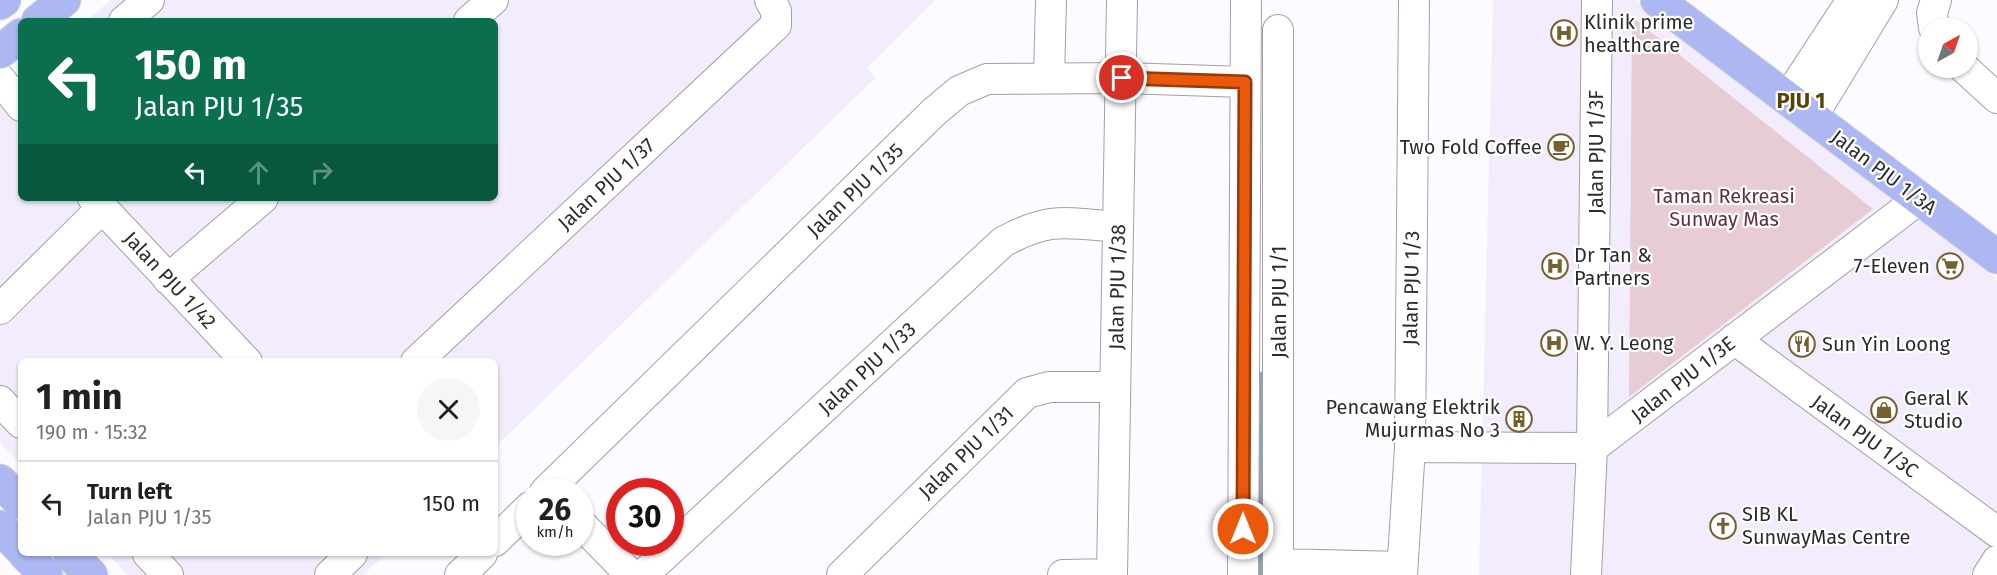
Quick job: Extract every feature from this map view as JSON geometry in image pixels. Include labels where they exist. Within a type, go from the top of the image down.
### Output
[{"type":"main road","points":[[0,3],[4,0]]},
{"type":"main road","points":[[42,18],[64,0]]},
{"type":"main road","name":"Jalan PJU 1/3A","points":[[1657,0],[1997,258]]},
{"type":"main road","points":[[0,52],[18,37]]},
{"type":"main road","points":[[0,481],[18,499]]},
{"type":"main road","points":[[0,527],[18,546]]},
{"type":"main road","points":[[27,556],[46,575]]},
{"type":"main road","points":[[72,556],[91,575]]},
{"type":"street","points":[[127,18],[148,0]]},
{"type":"street","points":[[472,18],[493,0]]},
{"type":"street","name":"Jalan PJU 1/37","points":[[420,358],[776,25],[776,11],[770,0]]},
{"type":"street","points":[[1048,78],[1051,0]]},
{"type":"street","name":"Jalan PJU 1/38","points":[[1112,575],[1122,0]]},
{"type":"street","name":"Jalan PJU 1/1","points":[[1243,575],[1246,0]]},
{"type":"street","name":"Jalan PJU 1/3","points":[[1402,571],[1410,447],[1414,0]]},
{"type":"street","name":"Jalan PJU 1/3F","points":[[1586,575],[1592,448],[1597,0]]},
{"type":"street","points":[[1799,108],[1852,0]]},
{"type":"street","points":[[1799,108],[1883,0]]},
{"type":"street","name":"Jalan PJU 1/1","points":[[1278,30],[1279,570]]},
{"type":"street","name":"Jalan PJU 1/35","points":[[560,478],[925,121],[959,91],[987,79],[1122,78],[1245,82]]},
{"type":"street","points":[[1975,78],[1997,98]]},
{"type":"street","points":[[0,79],[18,102]]},
{"type":"street","name":"Jalan PJU 1/3E","points":[[1592,448],[1919,199]]},
{"type":"street","points":[[168,279],[259,201]]},
{"type":"street","points":[[0,309],[97,203]]},
{"type":"street","name":"Jalan PJU 1/42","points":[[97,203],[243,358]]},
{"type":"street","name":"Jalan PJU 1/33","points":[[643,575],[1004,242],[1029,228],[1053,222],[1117,227]]},
{"type":"street","name":"Jalan PJU 1/3C","points":[[1734,339],[1997,532]]},
{"type":"street","name":"Jalan PJU 1/31","points":[[842,575],[1026,393],[1049,387],[1115,387]]},
{"type":"street","points":[[0,401],[18,420]]},
{"type":"street","points":[[1410,447],[1592,448]]},
{"type":"street","name":"Jalan PJU 1/35","points":[[498,538],[516,521]]},
{"type":"street","points":[[594,537],[631,575]]},
{"type":"street","points":[[150,556],[168,575]]},
{"type":"street","points":[[330,575],[350,556]]},
{"type":"street","points":[[460,575],[480,556]]},
{"type":"street","points":[[1988,575],[1997,561]]},
{"type":"street","points":[[1279,570],[1402,571]]},
{"type":"street","points":[[1063,575],[1112,575]]},
{"type":"shaded area","points":[[111,0],[935,0],[867,68],[875,78],[498,444],[498,358],[18,358],[18,461],[0,443],[0,93],[18,78],[18,201],[498,201],[498,18],[90,18]]},
{"type":"shaded area","points":[[1493,0],[1635,0],[1997,279],[1997,575],[1479,575]]},
{"type":"shaded area","points":[[110,556],[383,556],[363,575],[128,575]]},
{"type":"green space","name":"Taman Rekreasi Sunway Mas","points":[[1632,17],[1873,209],[1629,397]]},
{"type":"waterway","points":[[1261,575],[1263,374]]},
{"type":"place","name":"Klinik prime healthcare","points":[[1564,33]]},
{"type":"place","name":"Two Fold Coffee","points":[[1561,147]]},
{"type":"place","name":"Dr Tan & Partners","points":[[1555,266]]},
{"type":"place","name":"7-Eleven","points":[[1950,266]]},
{"type":"place","name":"W. Y. Leong","points":[[1554,343]]},
{"type":"place","name":"Sun Yin Loong","points":[[1802,344]]},
{"type":"place","name":"Geral K Studio","points":[[1884,410]]},
{"type":"place","name":"Pencawang Elektrik Mujurmas No 3","points":[[1519,419]]},
{"type":"place","name":"SIB KL SunwayMas Centre","points":[[1723,526]]},
{"type":"district","name":"PJU 1","points":[[1801,100]]},
{"type":"route","points":[[1122,78],[1245,82],[1243,529]]}]
